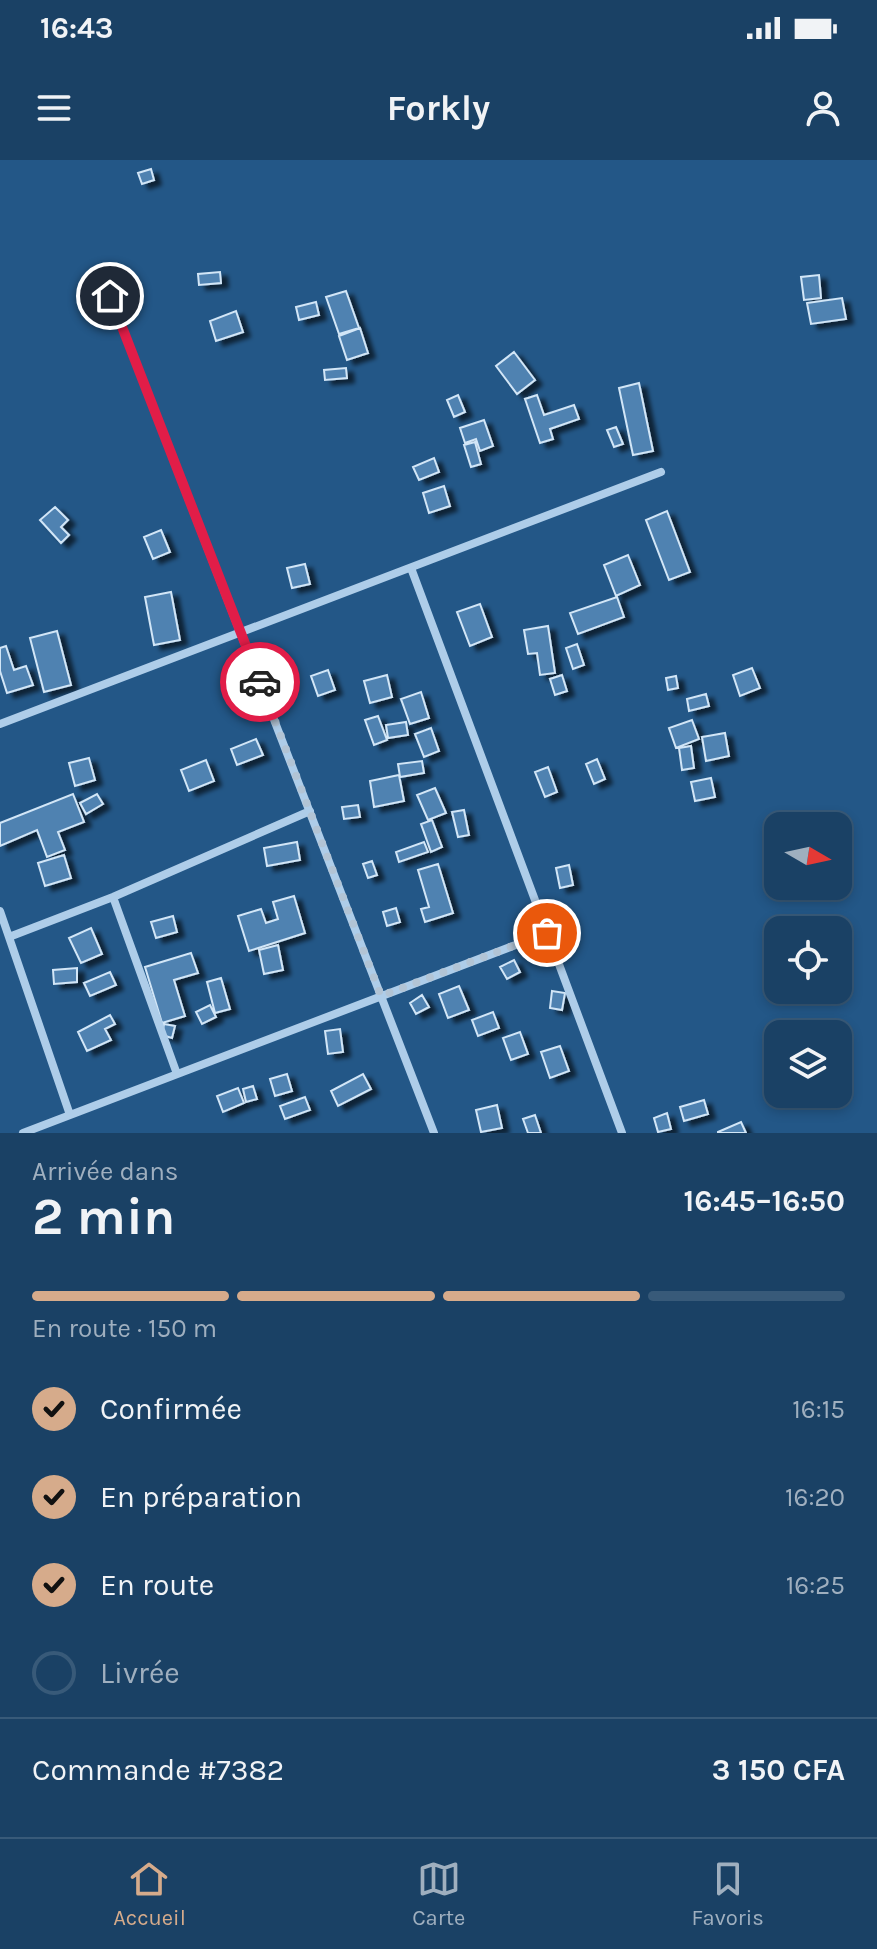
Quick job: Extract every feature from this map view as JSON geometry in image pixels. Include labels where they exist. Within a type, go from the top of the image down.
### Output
[{"type":"street","points":[[110,296],[434,1133]]},
{"type":"street","points":[[0,724],[661,472]]},
{"type":"street","points":[[411,568],[622,1133]]},
{"type":"street","points":[[9,937],[113,897],[310,811]]},
{"type":"street","points":[[113,897],[177,1074]]},
{"type":"street","points":[[0,911],[70,1115]]},
{"type":"street","points":[[23,1133],[547,933]]},
{"type":"building","points":[[151,169],[154,180],[142,184],[138,173]]},
{"type":"building","points":[[220,272],[221,283],[199,285],[198,274]]},
{"type":"building","points":[[819,275],[821,298],[804,300],[801,277]]},
{"type":"building","points":[[346,291],[359,328],[339,334],[326,297]]},
{"type":"building","points":[[842,298],[846,319],[811,324],[807,303]]},
{"type":"building","points":[[316,302],[319,315],[299,320],[296,307]]},
{"type":"building","points":[[236,311],[243,332],[216,341],[210,321]]},
{"type":"building","points":[[360,328],[368,353],[347,360],[339,336]]},
{"type":"building","points":[[514,352],[535,380],[517,394],[496,366]]},
{"type":"building","points":[[346,368],[347,378],[325,380],[324,370]]},
{"type":"building","points":[[639,383],[653,451],[633,455],[619,388]]},
{"type":"building","points":[[458,395],[465,412],[454,417],[447,400]]},
{"type":"building","points":[[537,395],[544,415],[574,405],[579,419],[550,429],[553,439],[540,443],[525,399]]},
{"type":"building","points":[[484,420],[493,446],[480,451],[476,439],[465,443],[460,428]]},
{"type":"building","points":[[616,427],[623,444],[614,447],[607,430]]},
{"type":"building","points":[[475,442],[481,464],[471,467],[464,445]]},
{"type":"building","points":[[434,458],[439,472],[419,480],[413,467]]},
{"type":"building","points":[[444,486],[450,506],[429,513],[423,493]]},
{"type":"building","points":[[55,507],[68,520],[61,527],[69,535],[61,543],[40,520]]},
{"type":"building","points":[[667,511],[690,572],[669,580],[646,520]]},
{"type":"building","points":[[161,530],[170,552],[153,559],[144,537]]},
{"type":"building","points":[[628,555],[640,585],[616,596],[604,565]]},
{"type":"building","points":[[305,564],[310,584],[292,588],[287,568]]},
{"type":"building","points":[[171,592],[180,640],[154,645],[145,597]]},
{"type":"building","points":[[617,597],[624,617],[578,634],[570,613]]},
{"type":"building","points":[[480,604],[492,637],[470,646],[457,612]]},
{"type":"building","points":[[548,626],[555,673],[540,675],[537,653],[528,654],[524,630]]},
{"type":"building","points":[[57,631],[71,685],[44,692],[30,638]]},
{"type":"building","points":[[577,644],[584,665],[573,669],[566,648]]},
{"type":"building","points":[[6,646],[14,670],[26,666],[33,685],[7,693],[0,671],[0,648]]},
{"type":"building","points":[[752,668],[760,688],[740,696],[733,675]]},
{"type":"building","points":[[328,670],[335,690],[318,696],[311,676]]},
{"type":"building","points":[[387,675],[392,697],[370,703],[364,681]]},
{"type":"building","points":[[562,675],[567,691],[555,695],[550,679]]},
{"type":"building","points":[[676,676],[678,688],[668,690],[666,678]]},
{"type":"building","points":[[421,692],[429,718],[410,724],[401,699]]},
{"type":"building","points":[[706,694],[709,706],[689,711],[687,699]]},
{"type":"building","points":[[378,716],[387,740],[374,745],[365,720]]},
{"type":"building","points":[[692,720],[699,739],[676,748],[669,728]]},
{"type":"building","points":[[406,722],[408,735],[388,738],[386,725]]},
{"type":"building","points":[[431,728],[439,751],[424,757],[415,734]]},
{"type":"building","points":[[725,733],[729,756],[706,761],[702,737]]},
{"type":"building","points":[[256,739],[263,755],[237,765],[231,749]]},
{"type":"building","points":[[691,746],[694,768],[682,770],[679,748]]},
{"type":"building","points":[[89,758],[95,780],[75,786],[69,763]]},
{"type":"building","points":[[597,759],[605,779],[594,784],[586,764]]},
{"type":"building","points":[[206,760],[214,781],[189,791],[181,770]]},
{"type":"building","points":[[422,761],[424,773],[400,777],[398,764]]},
{"type":"building","points":[[548,767],[557,792],[545,797],[535,772]]},
{"type":"building","points":[[399,775],[404,801],[374,807],[370,781]]},
{"type":"building","points":[[711,778],[715,797],[695,801],[691,782]]},
{"type":"building","points":[[435,788],[446,813],[428,820],[417,795]]},
{"type":"building","points":[[73,794],[84,822],[58,832],[65,850],[47,857],[37,830],[0,846],[0,823]]},
{"type":"building","points":[[97,794],[103,804],[86,814],[80,803]]},
{"type":"building","points":[[358,805],[360,817],[344,819],[342,807]]},
{"type":"building","points":[[464,810],[469,835],[458,837],[452,812]]},
{"type":"building","points":[[432,820],[442,847],[431,852],[421,824]]},
{"type":"building","points":[[297,842],[300,860],[267,866],[264,848]]},
{"type":"building","points":[[424,842],[428,852],[399,862],[396,852]]},
{"type":"building","points":[[64,855],[71,878],[45,886],[38,863]]},
{"type":"building","points":[[372,861],[377,875],[368,878],[363,864]]},
{"type":"building","points":[[438,864],[453,913],[425,922],[421,909],[429,907],[418,870]]},
{"type":"building","points":[[569,865],[573,885],[560,888],[556,868]]},
{"type":"building","points":[[294,896],[305,933],[249,951],[238,916],[261,909],[266,923],[278,919],[273,902]]},
{"type":"building","points":[[396,908],[400,922],[387,926],[383,912]]},
{"type":"building","points":[[173,916],[177,932],[156,938],[151,922]]},
{"type":"building","points":[[91,928],[102,954],[81,963],[69,938]]},
{"type":"building","points":[[278,945],[283,970],[264,974],[259,950]]},
{"type":"building","points":[[191,953],[198,973],[174,980],[185,1016],[162,1023],[145,967]]},
{"type":"building","points":[[514,960],[520,972],[507,979],[500,967]]},
{"type":"building","points":[[77,968],[77,982],[54,984],[53,970]]},
{"type":"building","points":[[110,972],[116,985],[90,996],[84,983]]},
{"type":"building","points":[[221,978],[230,1009],[215,1013],[207,982]]},
{"type":"building","points":[[459,986],[469,1010],[448,1018],[439,994]]},
{"type":"building","points":[[552,991],[565,993],[562,1010],[550,1008]]},
{"type":"building","points":[[422,995],[429,1007],[416,1014],[410,1003]]},
{"type":"building","points":[[210,1005],[216,1017],[202,1024],[196,1012]]},
{"type":"building","points":[[493,1012],[499,1028],[478,1036],[472,1020]]},
{"type":"building","points":[[110,1015],[115,1024],[105,1029],[111,1040],[87,1051],[78,1032]]},
{"type":"building","points":[[164,1024],[175,1026],[172,1038],[162,1035]]},
{"type":"building","points":[[340,1029],[343,1052],[328,1054],[325,1031]]},
{"type":"building","points":[[520,1032],[528,1054],[511,1060],[503,1038]]},
{"type":"building","points":[[560,1046],[569,1071],[550,1078],[541,1052]]},
{"type":"building","points":[[287,1074],[292,1091],[275,1096],[270,1079]]},
{"type":"building","points":[[363,1074],[371,1089],[338,1106],[331,1091]]},
{"type":"building","points":[[253,1086],[257,1099],[246,1102],[243,1089]]},
{"type":"building","points":[[238,1088],[244,1103],[223,1112],[217,1096]]},
{"type":"building","points":[[305,1097],[310,1110],[285,1119],[280,1106]]},
{"type":"building","points":[[704,1100],[708,1114],[684,1121],[680,1107]]},
{"type":"building","points":[[497,1105],[502,1128],[481,1132],[476,1110]]},
{"type":"building","points":[[667,1113],[671,1129],[658,1132],[654,1118]]},
{"type":"building","points":[[535,1115],[541,1133],[528,1133],[523,1119]]},
{"type":"building","points":[[741,1122],[746,1133],[718,1133],[718,1132]]},
{"type":"way so far","points":[[260,682],[381,996],[547,933]]},
{"type":"route","points":[[110,296],[260,682]]}]
